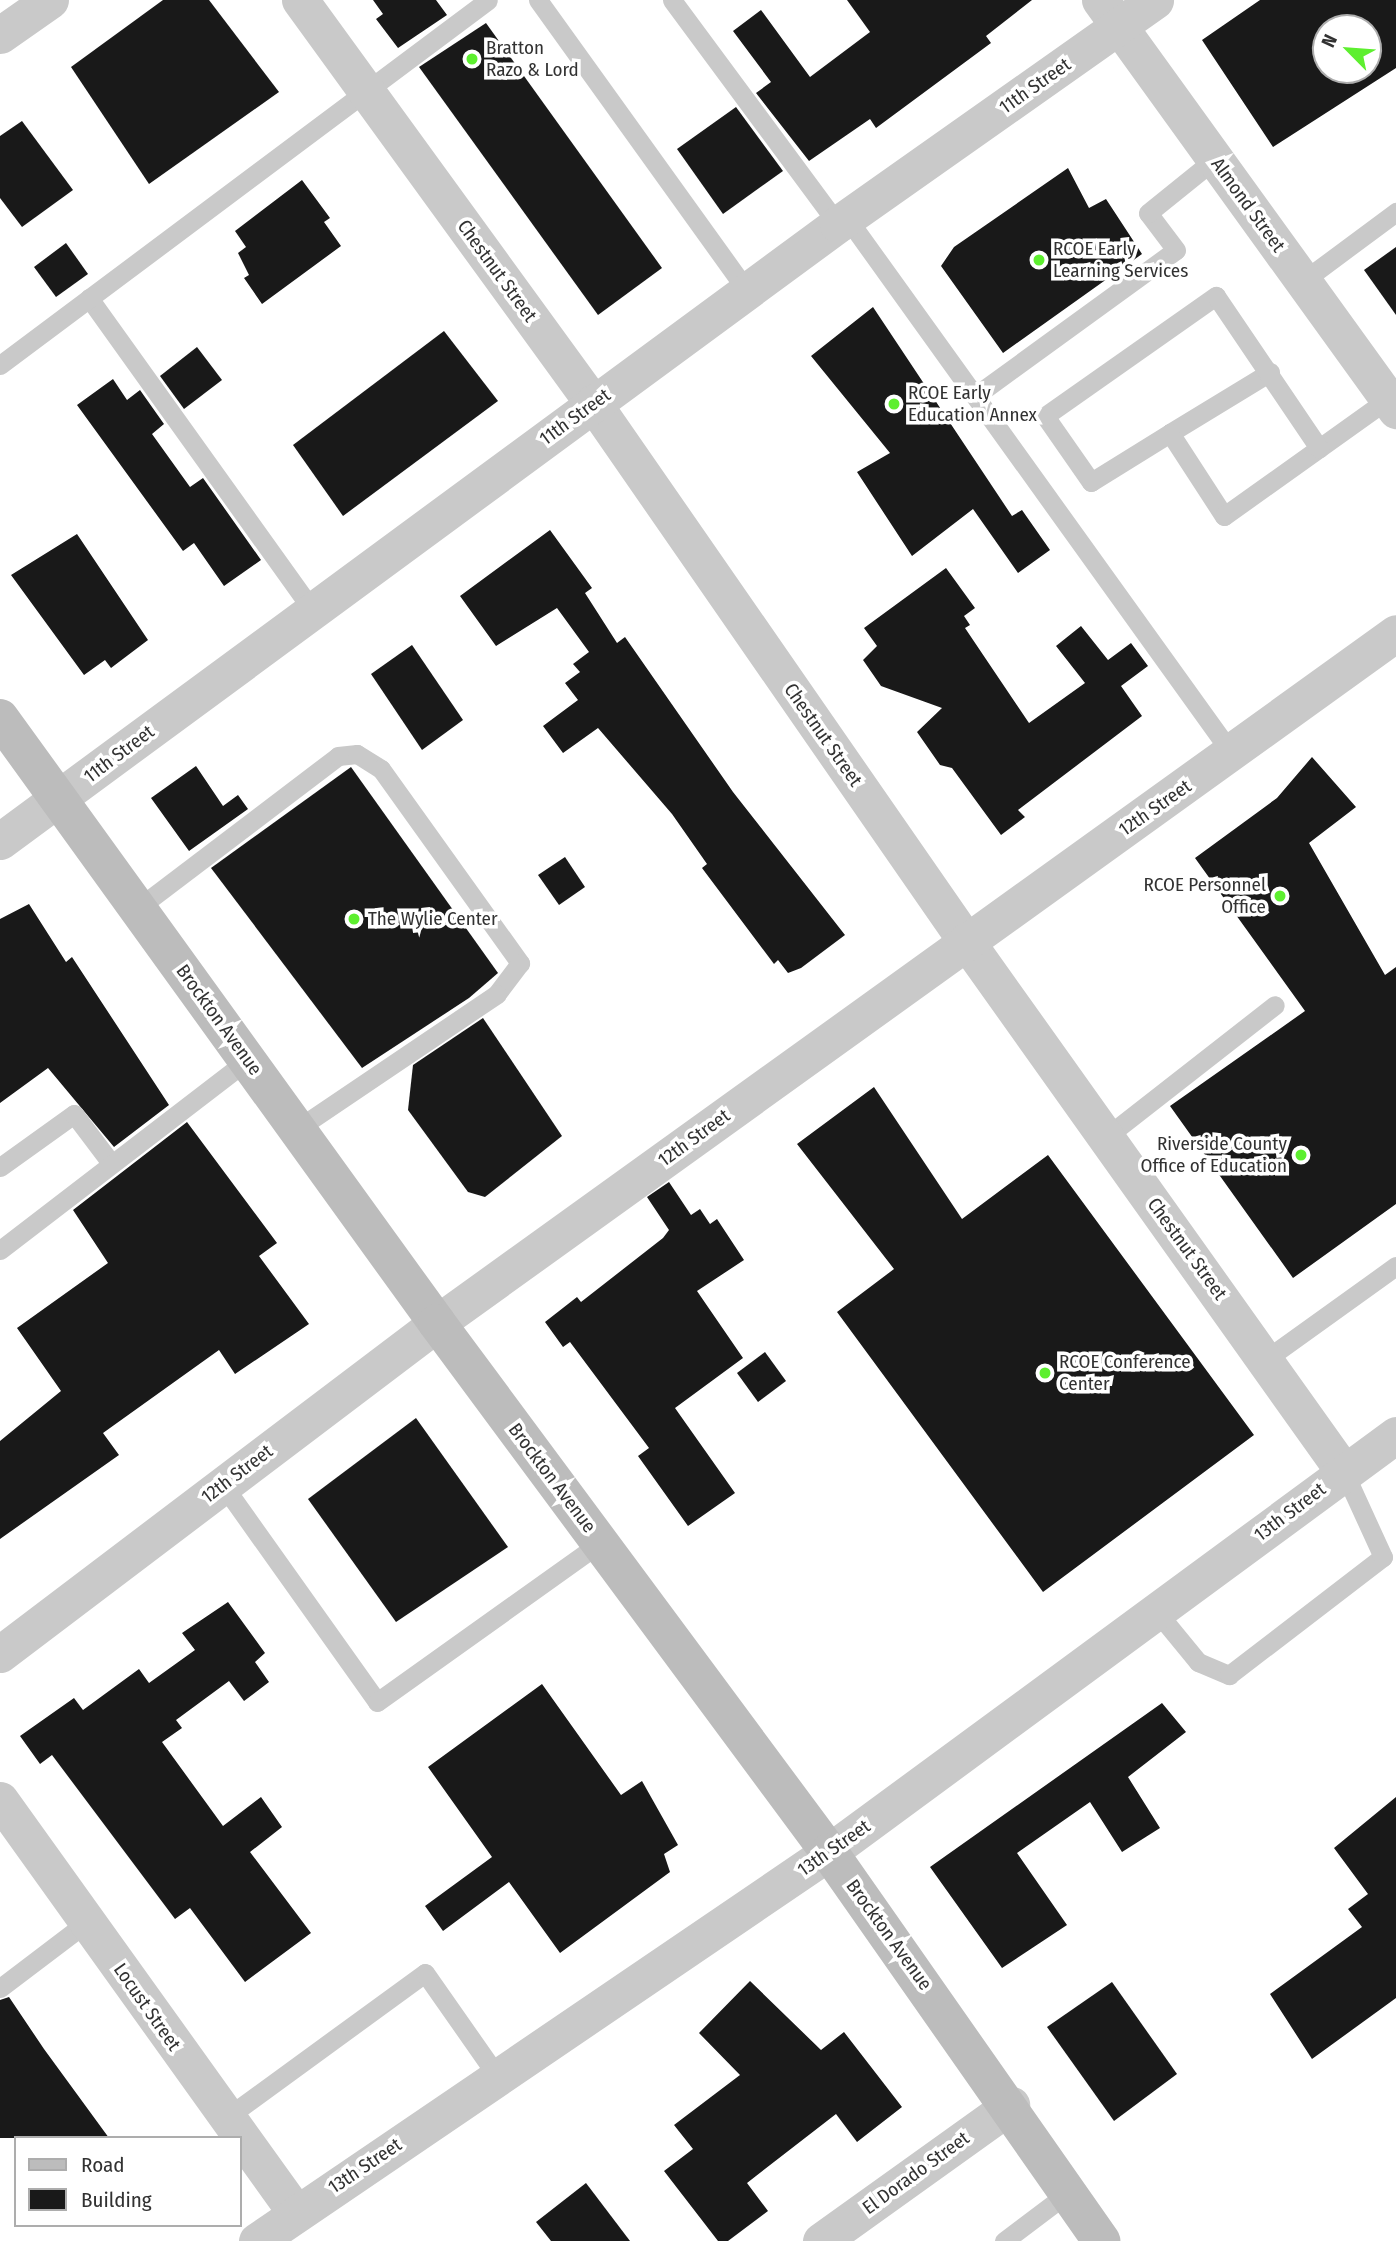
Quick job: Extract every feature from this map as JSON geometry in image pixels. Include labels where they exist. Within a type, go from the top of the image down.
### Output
[{"type":"main road","name":"Brockton Avenue","points":[[0,718],[437,1323],[829,1852],[1011,2105],[1101,2241]]},
{"type":"street","points":[[0,35],[50,0]]},
{"type":"street","name":"Chestnut Street","points":[[300,0],[593,403],[966,941],[1344,1472]]},
{"type":"street","name":"11th Street","points":[[0,841],[842,221],[1110,13],[1155,0]]},
{"type":"street","name":"Almond Street","points":[[1110,13],[1392,405]]},
{"type":"street","name":"12th Street","points":[[0,1654],[437,1323],[966,941],[1232,754],[1396,633]]},
{"type":"street","name":"13th Street","points":[[257,2241],[829,1852],[1396,1435]]},
{"type":"street","name":"Locust Street","points":[[0,1800],[239,2136]]},
{"type":"street","name":"El Dorado Street","points":[[821,2241],[1011,2105]]},
{"type":"street","name":"Locust Street","points":[[242,2140],[296,2213]]},
{"type":"lane","points":[[0,365],[488,0]]},
{"type":"lane","points":[[538,0],[747,291]]},
{"type":"lane","points":[[672,0],[975,396],[1232,754]]},
{"type":"lane","points":[[975,396],[1176,250],[1148,213],[1215,159]]},
{"type":"lane","points":[[1303,281],[1396,212]]},
{"type":"lane","points":[[1270,372],[1091,482],[1045,416],[1216,296],[1270,372],[1319,448]]},
{"type":"lane","points":[[89,298],[313,611]]},
{"type":"lane","points":[[1170,433],[1224,516],[1319,448],[1392,405]]},
{"type":"lane","points":[[138,908],[338,756],[357,754],[389,780],[520,963],[497,994],[298,1129]]},
{"type":"lane","points":[[1106,1137],[1275,1005]]},
{"type":"lane","points":[[0,1250],[248,1060]]},
{"type":"lane","points":[[0,1167],[74,1114],[111,1163]]},
{"type":"lane","points":[[1265,1360],[1396,1266]]},
{"type":"lane","points":[[1157,1612],[1198,1662],[1229,1675],[1382,1558],[1344,1472]]},
{"type":"lane","points":[[223,1485],[377,1702],[600,1543]]},
{"type":"lane","points":[[0,1988],[87,1922]]},
{"type":"lane","points":[[226,2118],[425,1973],[498,2076]]},
{"type":"lane","points":[[1004,2241],[1069,2192]]},
{"type":"building","points":[[163,0],[209,0],[279,92],[149,184],[71,67]]},
{"type":"building","points":[[373,0],[436,0],[447,15],[398,48],[376,19],[383,14]]},
{"type":"building","points":[[847,0],[1032,0],[986,36],[991,43],[876,128],[870,119],[809,161],[756,93],[771,82],[733,31],[761,10],[810,77],[870,32]]},
{"type":"building","points":[[1260,0],[1396,0],[1396,68],[1382,77],[1382,14],[1312,14],[1312,84],[1371,84],[1273,147],[1202,40]]},
{"type":"building","points":[[486,23],[662,268],[598,315],[419,67]]},
{"type":"building","points":[[736,107],[783,171],[723,214],[677,149]]},
{"type":"building","points":[[22,121],[73,190],[22,227],[0,198],[0,136]]},
{"type":"building","name":"RCOE Early Learning Services","points":[[1068,168],[1089,208],[1106,199],[1142,254],[1003,353],[941,266],[954,247]]},
{"type":"building","points":[[302,180],[330,218],[324,222],[341,246],[262,304],[244,278],[249,275],[238,253],[246,247],[235,231]]},
{"type":"building","points":[[66,243],[88,274],[56,297],[34,267]]},
{"type":"building","points":[[1396,247],[1396,315],[1364,270]]},
{"type":"building","name":"RCOE Early Education Annex","points":[[873,307],[1012,516],[1022,510],[1050,550],[1018,573],[973,509],[912,556],[857,472],[890,453],[811,356]]},
{"type":"building","points":[[444,331],[498,401],[343,516],[293,445]]},
{"type":"building","points":[[197,347],[222,380],[184,409],[160,376]]},
{"type":"building","points":[[113,379],[127,400],[140,390],[164,424],[152,434],[190,487],[203,478],[261,560],[224,586],[194,543],[183,551],[77,405]]},
{"type":"building","points":[[550,530],[592,588],[585,593],[617,643],[625,637],[733,792],[845,935],[801,968],[788,973],[778,960],[774,964],[702,868],[707,864],[672,814],[598,728],[563,753],[543,726],[578,700],[565,683],[580,672],[573,664],[589,652],[557,608],[496,646],[460,596]]},
{"type":"building","points":[[77,534],[148,640],[111,668],[105,660],[84,675],[11,575]]},
{"type":"building","points":[[946,568],[975,608],[964,616],[970,625],[965,628],[1029,723],[1085,683],[1056,646],[1081,626],[1108,660],[1131,643],[1148,666],[1121,686],[1142,716],[1018,810],[1025,817],[1001,835],[952,768],[940,765],[917,732],[942,708],[881,686],[863,660],[877,646],[864,628]]},
{"type":"building","points":[[412,645],[463,720],[422,750],[371,674]]},
{"type":"building","name":"Riverside County Office of Education","points":[[1312,757],[1356,807],[1309,843],[1385,975],[1396,967],[1396,1204],[1293,1278],[1170,1106],[1305,1011],[1195,858],[1277,798]]},
{"type":"building","points":[[196,766],[223,806],[238,795],[248,809],[189,851],[151,798]]},
{"type":"building","name":"The Wylie Center","points":[[351,767],[498,973],[469,998],[362,1068],[211,868]]},
{"type":"building","points":[[565,857],[585,887],[559,905],[538,875]]},
{"type":"building","points":[[29,904],[66,962],[72,957],[169,1105],[114,1147],[48,1068],[0,1103],[0,919]]},
{"type":"building","points":[[483,1018],[562,1136],[485,1197],[468,1192],[408,1110],[413,1065]]},
{"type":"building","name":"RCOE Conference Center","points":[[874,1087],[962,1219],[1048,1155],[1254,1435],[1043,1592],[837,1312],[894,1269],[797,1144]]},
{"type":"building","points":[[187,1122],[277,1243],[259,1256],[309,1324],[235,1374],[219,1350],[103,1433],[119,1455],[0,1539],[0,1441],[61,1391],[17,1328],[108,1263],[73,1210]]},
{"type":"building","points":[[669,1182],[691,1215],[700,1209],[710,1224],[717,1219],[744,1260],[697,1291],[743,1358],[675,1408],[735,1493],[688,1526],[638,1456],[649,1448],[570,1342],[563,1347],[545,1322],[577,1297],[581,1302],[663,1238],[669,1230],[647,1197]]},
{"type":"building","points":[[765,1352],[786,1381],[758,1402],[737,1373]]},
{"type":"building","points":[[416,1418],[508,1547],[396,1622],[308,1499]]},
{"type":"building","points":[[228,1602],[265,1653],[255,1662],[269,1682],[244,1701],[229,1681],[176,1720],[182,1728],[162,1742],[223,1826],[261,1797],[282,1827],[250,1852],[311,1933],[245,1982],[190,1908],[175,1919],[52,1755],[40,1764],[20,1736],[74,1698],[83,1710],[139,1669],[149,1683],[195,1650],[182,1633]]},
{"type":"building","points":[[542,1684],[621,1795],[642,1781],[678,1845],[664,1854],[670,1872],[560,1953],[509,1882],[443,1931],[425,1906],[492,1857],[428,1767]]},
{"type":"building","points":[[1162,1703],[1186,1732],[1128,1777],[1160,1828],[1122,1852],[1090,1802],[1017,1853],[1067,1925],[1002,1968],[930,1867]]},
{"type":"building","points":[[1396,1797],[1396,1998],[1312,2059],[1270,1994],[1362,1927],[1348,1909],[1368,1894],[1334,1848]]},
{"type":"building","points":[[750,1981],[821,2050],[844,2032],[902,2107],[857,2142],[836,2114],[747,2183],[768,2211],[728,2241],[718,2241],[664,2171],[693,2149],[674,2125],[740,2075],[699,2033]]},
{"type":"building","points":[[1112,1982],[1177,2074],[1114,2121],[1047,2027]]},
{"type":"building","points":[[9,1997],[108,2136],[0,2138],[0,2000]]},
{"type":"building","points":[[586,2183],[630,2241],[551,2241],[536,2222]]},
{"type":"place","name":"Bratton Razo & Lord","points":[[472,59]]},
{"type":"place","name":"RCOE Early Learning Services","points":[[1039,260]]},
{"type":"place","name":"RCOE Early Education Annex","points":[[894,404]]},
{"type":"place","name":"RCOE Personnel Office","points":[[1280,896]]},
{"type":"place","name":"The Wylie Center","points":[[354,919]]},
{"type":"place","name":"Riverside County Office of Education","points":[[1301,1155]]},
{"type":"place","name":"RCOE Conference Center","points":[[1045,1373]]}]
